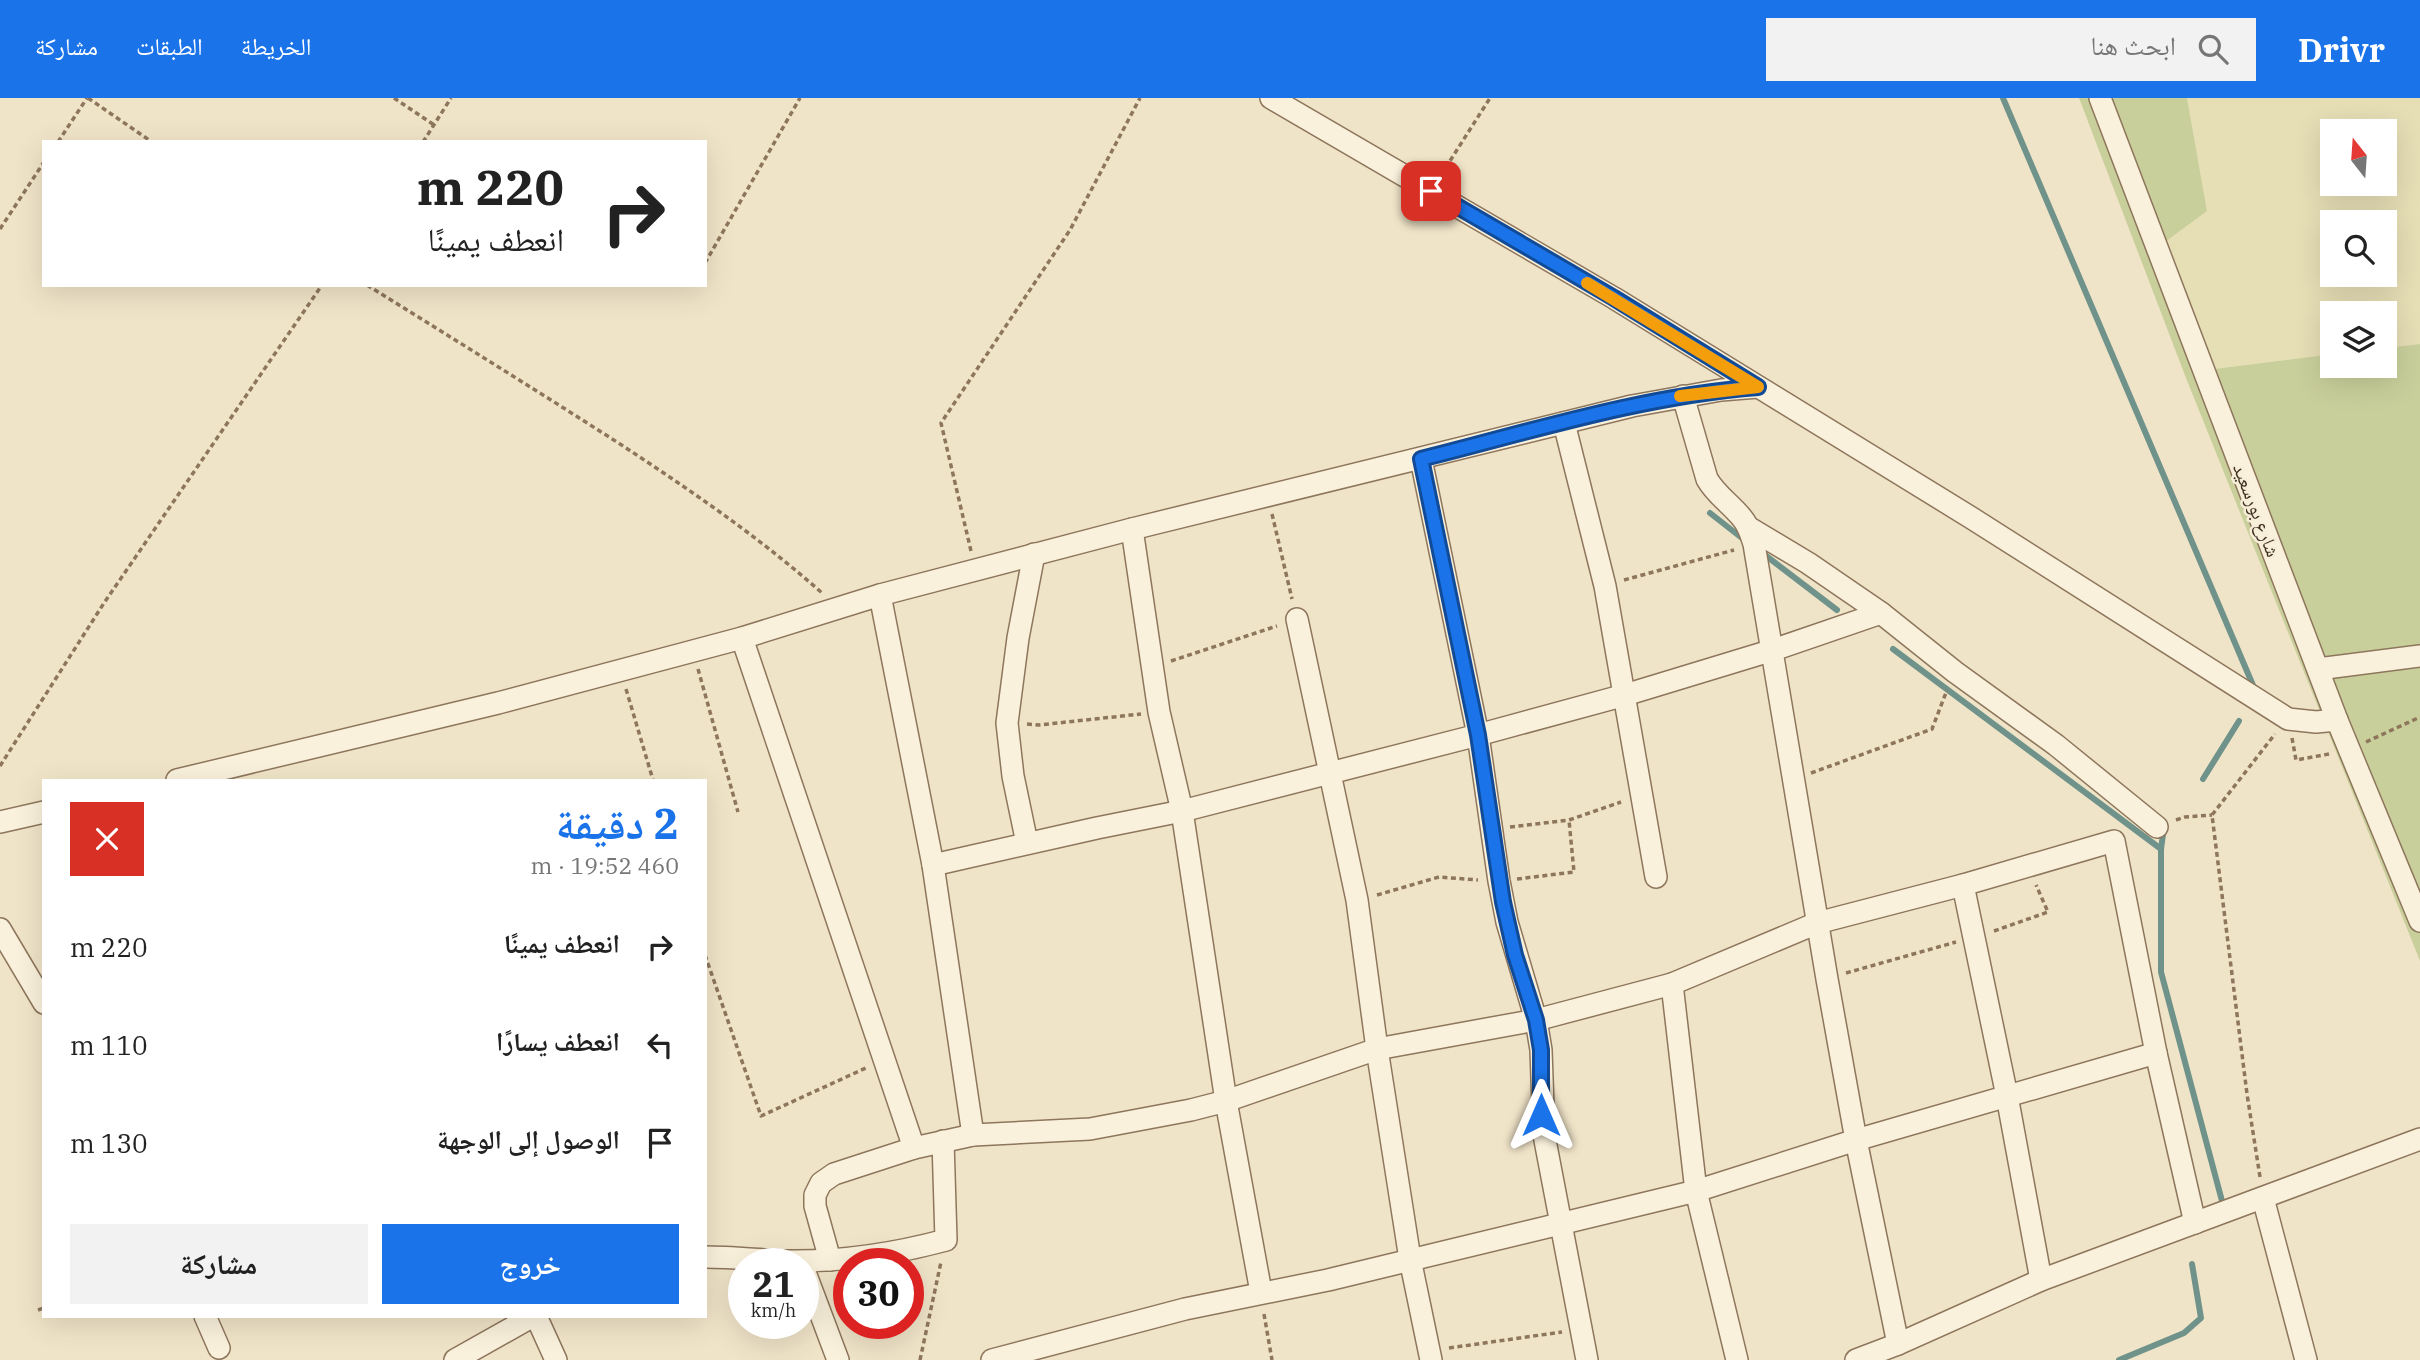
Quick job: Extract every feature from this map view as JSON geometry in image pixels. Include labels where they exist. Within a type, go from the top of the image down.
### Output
[{"type":"street","points":[[1271,98],[1614,298],[1980,524],[2288,719],[2316,722],[2337,720]]},
{"type":"street","name":"شارع بورسعيد","points":[[2099,98],[2337,720],[2420,921]]},
{"type":"street","points":[[181,779],[376,734],[694,651],[880,595],[1268,495],[1683,396],[1758,387]]},
{"type":"street","points":[[1683,396],[1707,480],[1712,489],[1742,518],[1751,536],[1773,650],[1817,923],[1856,1140],[1898,1344]]},
{"type":"street","points":[[1564,423],[1605,586],[1656,877]]},
{"type":"street","points":[[1421,459],[1478,735],[1499,881],[1515,955],[1536,1020],[1541,1050],[1541,1115],[1587,1360]]},
{"type":"street","points":[[1132,529],[1159,712],[1182,811],[1226,1101],[1261,1292]]},
{"type":"street","points":[[1751,536],[1808,563],[1881,614],[2056,745],[2157,827]]},
{"type":"street","points":[[1027,843],[1013,776],[1007,723],[1016,651],[1034,554]]},
{"type":"street","points":[[880,595],[933,865],[973,1135]]},
{"type":"street","points":[[933,865],[1182,811],[1478,735],[1625,695],[1881,614]]},
{"type":"street","points":[[1297,619],[1357,900],[1410,1259],[1429,1355]]},
{"type":"street","points":[[742,638],[914,1147]]},
{"type":"street","points":[[2318,669],[2420,656]]},
{"type":"street","points":[[0,822],[42,812]]},
{"type":"street","points":[[830,1260],[815,1206],[815,1195],[821,1184],[834,1174],[914,1147],[973,1135],[1090,1129],[1146,1120],[1226,1101],[1377,1049],[1536,1020],[1672,984],[1817,923],[1963,886],[2114,841],[2156,1053],[2195,1223]]},
{"type":"street","points":[[1963,886],[2007,1096],[2041,1280]]},
{"type":"street","points":[[0,929],[42,1000]]},
{"type":"street","points":[[1672,984],[1696,1191],[1737,1360]]},
{"type":"street","points":[[992,1360],[1052,1352],[1261,1292],[1328,1280],[1696,1191],[1856,1140],[2156,1053]]},
{"type":"street","points":[[1856,1360],[2041,1280],[2420,1139]]},
{"type":"street","points":[[819,1262],[891,1253],[946,1240],[943,1141]]},
{"type":"street","points":[[2263,1198],[2306,1360]]},
{"type":"street","points":[[707,1257],[728,1259]]},
{"type":"street","points":[[819,1309],[838,1360]]},
{"type":"street","points":[[206,1318],[219,1348]]},
{"type":"street","points":[[455,1360],[530,1318]]},
{"type":"street","points":[[535,1318],[556,1360]]},
{"type":"path","points":[[59,140],[87,98],[149,140]]},
{"type":"path","points":[[394,98],[434,125]]},
{"type":"path","points":[[424,140],[452,98]]},
{"type":"path","points":[[707,260],[800,98]]},
{"type":"path","points":[[976,570],[941,422],[1070,230],[1140,98]]},
{"type":"path","points":[[1431,191],[1490,98]]},
{"type":"path","points":[[0,229],[42,165]]},
{"type":"path","points":[[0,766],[104,603],[321,287]]},
{"type":"path","points":[[370,287],[537,390],[693,492],[790,564],[839,608]]},
{"type":"path","points":[[1152,667],[1297,619],[1268,495]]},
{"type":"path","points":[[1605,586],[1751,536]]},
{"type":"path","points":[[694,651],[738,812]]},
{"type":"path","points":[[620,670],[653,779]]},
{"type":"path","points":[[1795,779],[1932,729],[1955,672]]},
{"type":"path","points":[[1007,723],[1039,725],[1159,712]]},
{"type":"path","points":[[2263,1198],[2247,1094],[2212,815],[2288,719]]},
{"type":"path","points":[[1490,829],[1569,820],[1643,795]]},
{"type":"path","points":[[1357,900],[1439,877],[1499,881],[1574,872],[1569,820]]},
{"type":"path","points":[[1827,979],[1974,937],[2048,912],[2028,866]]},
{"type":"path","points":[[707,961],[761,1116],[883,1060]]},
{"type":"path","points":[[920,1360],[946,1240]]},
{"type":"path","points":[[1261,1292],[1272,1360]]},
{"type":"path","points":[[38,1310],[42,1309]]},
{"type":"path","points":[[1429,1355],[1582,1329]]},
{"type":"shaded area","points":[[2187,98],[2420,98],[2420,344],[2397,347],[2397,301],[2320,301],[2320,356],[2213,369],[2165,242],[2207,211]]},
{"type":"green space","points":[[2079,98],[2187,98],[2207,211],[2165,242],[2214,369],[2320,356],[2320,378],[2397,378],[2397,347],[2420,344],[2420,961],[2186,378]]},
{"type":"waterway","points":[[2003,98],[2255,690]]},
{"type":"waterway","points":[[1710,513],[1747,542]]},
{"type":"waterway","points":[[1761,552],[1837,610]]},
{"type":"waterway","points":[[1893,649],[2161,849]]},
{"type":"waterway","points":[[2203,779],[2239,721]]},
{"type":"waterway","points":[[2164,827],[2161,849],[2161,972],[2222,1201]]},
{"type":"waterway","points":[[2119,1360],[2184,1333],[2201,1318],[2192,1264]]},
{"type":"slow traffic","points":[[1587,283],[1758,387],[1680,396]]},
{"type":"route","points":[[1431,191],[1614,298],[1758,387],[1721,390],[1632,406],[1421,459],[1478,735],[1503,902],[1521,977],[1536,1020],[1541,1050],[1541,1115]]}]
